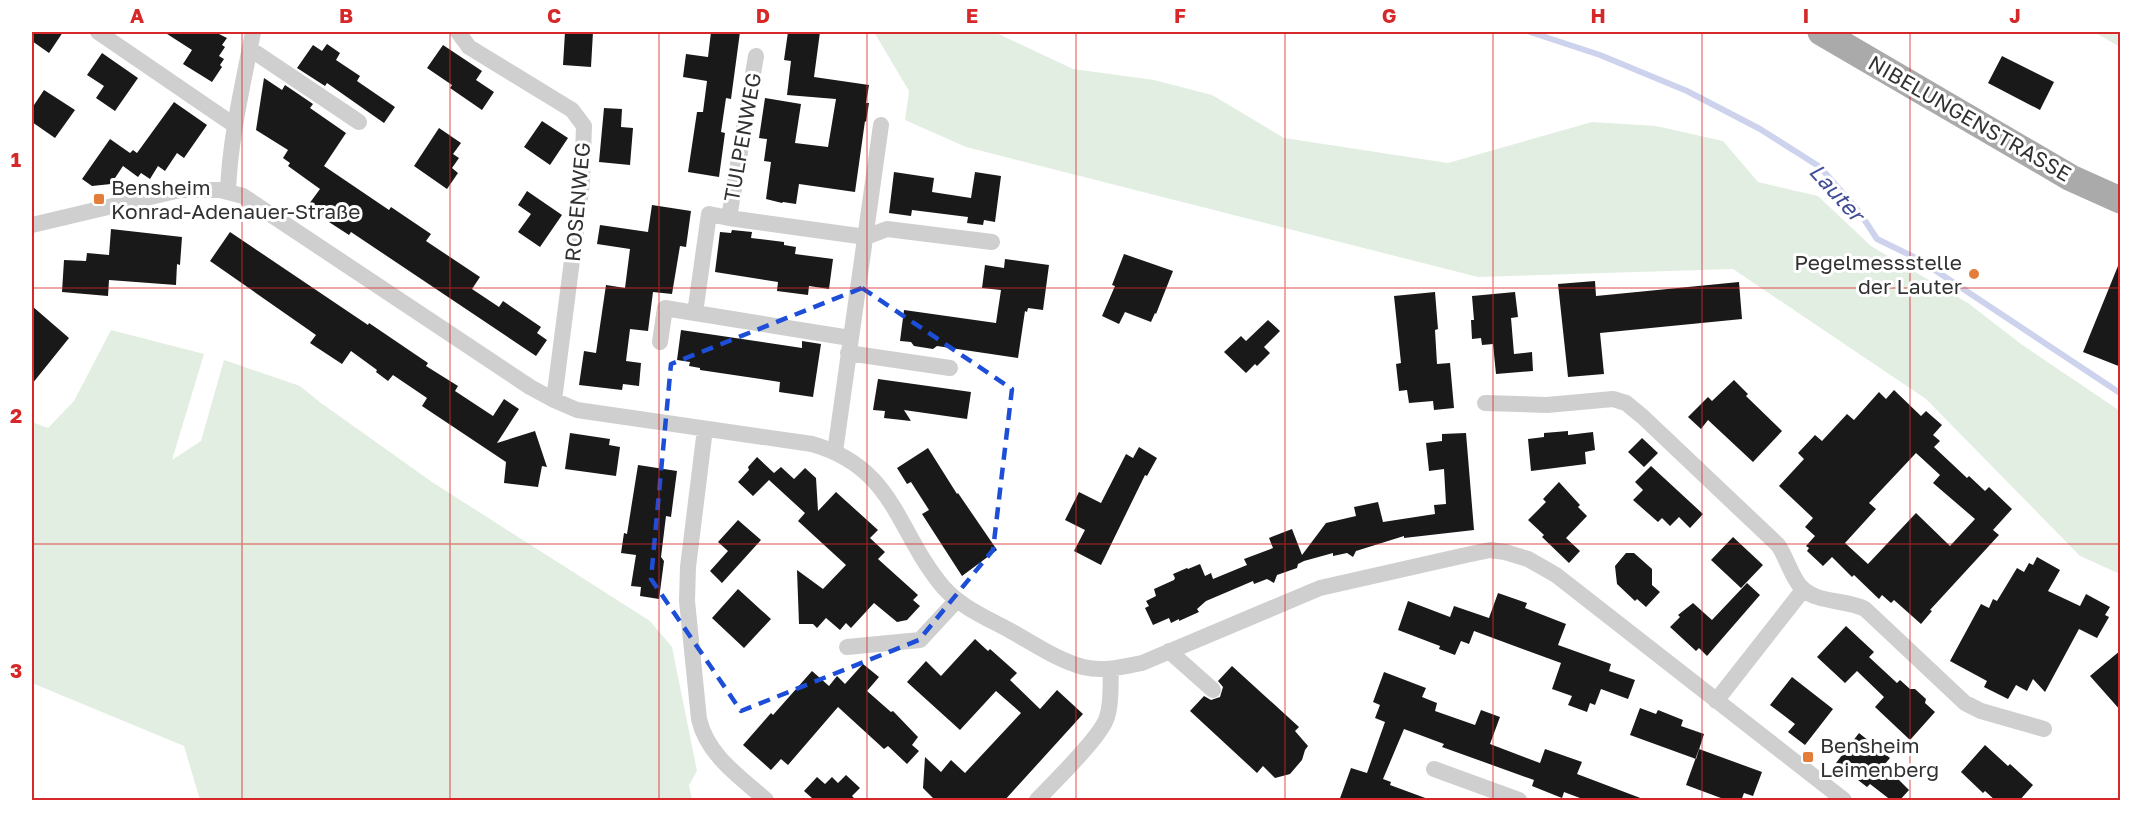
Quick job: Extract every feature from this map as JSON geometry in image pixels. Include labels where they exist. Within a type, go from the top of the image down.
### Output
[{"type":"main road","name":"NIBELUNGENSTRASSE","points":[[1821,32],[2071,178],[2121,201]]},
{"type":"street","points":[[98,32],[234,124]]},
{"type":"street","points":[[228,191],[234,124],[253,32]]},
{"type":"street","name":"ROSENWEG","points":[[458,32],[469,47],[572,110],[584,126],[582,183],[554,400]]},
{"type":"street","points":[[250,49],[359,122]]},
{"type":"street","name":"TULPENWEG","points":[[729,218],[756,56]]},
{"type":"street","points":[[835,452],[881,125]]},
{"type":"street","points":[[32,225],[180,190],[228,191],[243,196],[530,387],[577,410],[812,444],[835,452],[851,461],[877,483],[888,497],[935,575],[957,600],[1059,657],[1084,667],[1111,670],[1142,663],[1320,588],[1490,550],[1528,559],[1556,575],[1844,801]]},
{"type":"street","name":"TULPENWEG","points":[[695,314],[709,214],[866,237]]},
{"type":"street","points":[[866,237],[886,229],[992,242]]},
{"type":"street","points":[[660,342],[665,308],[950,368]]},
{"type":"street","points":[[1485,403],[1547,405],[1613,399],[1626,404],[1652,424],[1778,545],[1803,590],[1821,598],[1856,604],[1865,609],[1965,703],[1981,711],[2044,729]]},
{"type":"street","points":[[705,429],[688,567],[687,601],[699,719],[705,736],[720,759],[766,801]]},
{"type":"street","points":[[1716,700],[1803,590]]},
{"type":"street","points":[[847,647],[920,640],[957,600]]},
{"type":"street","points":[[1169,651],[1213,690]]},
{"type":"street","points":[[1037,801],[1099,733],[1107,720],[1110,707],[1111,670]]},
{"type":"street","points":[[1434,769],[1519,801]]},
{"type":"highlighted area","points":[[862,288],[1012,389],[993,550],[919,640],[741,711],[651,579],[671,364]]},
{"type":"shaded area","points":[[874,32],[994,32],[1073,69],[1154,80],[1212,95],[1284,138],[1448,163],[1592,122],[1656,126],[1723,141],[1758,182],[1818,196],[1871,246],[1968,303],[2021,344],[2120,411],[2120,574],[2080,556],[1926,399],[1733,269],[1478,277],[966,147],[905,120],[909,91]]},
{"type":"shaded area","points":[[2094,32],[2120,32],[2120,47]]},
{"type":"shaded area","points":[[111,330],[204,354],[172,460],[201,441],[224,360],[300,386],[432,482],[650,621],[672,647],[697,771],[689,785],[692,800],[200,800],[184,746],[32,683],[32,422],[48,428],[74,401]]},
{"type":"building","points":[[32,32],[63,32],[49,53],[32,41]]},
{"type":"building","points":[[164,32],[215,32],[227,38],[222,45],[225,47],[219,56],[224,59],[220,65],[222,67],[212,82],[183,64],[192,50]]},
{"type":"building","points":[[565,32],[593,32],[591,67],[563,65]]},
{"type":"building","points":[[711,32],[740,32],[731,99],[726,98],[721,132],[725,133],[719,177],[688,172],[697,112],[703,112],[707,81],[683,77],[686,54],[708,57]]},
{"type":"building","points":[[788,32],[820,32],[814,77],[869,85],[866,103],[869,103],[855,192],[799,184],[796,204],[766,199],[771,162],[764,161],[767,139],[759,138],[765,98],[801,104],[795,143],[828,147],[836,99],[787,95],[791,61],[784,60]]},
{"type":"building","points":[[327,44],[340,53],[336,60],[360,76],[357,81],[395,107],[384,123],[327,83],[325,86],[297,68],[313,45],[322,51]]},
{"type":"building","points":[[443,45],[482,71],[476,80],[494,92],[482,110],[450,88],[452,85],[427,68]]},
{"type":"building","points":[[102,53],[138,78],[115,111],[96,98],[104,86],[87,75]]},
{"type":"building","points":[[2002,56],[2054,82],[2040,110],[1988,83]]},
{"type":"building","points":[[264,78],[282,90],[285,85],[313,104],[310,108],[346,133],[324,166],[389,210],[391,207],[431,234],[426,241],[480,277],[472,289],[499,307],[503,301],[541,327],[537,333],[547,340],[536,356],[351,232],[349,235],[315,213],[317,210],[309,204],[320,189],[288,166],[290,163],[283,158],[288,150],[256,130]]},
{"type":"building","points":[[44,90],[75,110],[55,138],[32,122],[32,108]]},
{"type":"building","points":[[174,102],[207,125],[184,158],[177,153],[165,171],[158,166],[150,179],[141,173],[138,177],[123,166],[111,184],[92,186],[82,179],[110,139],[130,153],[133,150],[137,153]]},
{"type":"building","points":[[604,108],[622,109],[621,127],[633,128],[630,165],[599,162]]},
{"type":"building","points":[[542,121],[568,138],[550,165],[524,147]]},
{"type":"building","points":[[439,128],[461,143],[453,154],[459,158],[452,168],[458,173],[447,189],[414,166]]},
{"type":"building","points":[[894,172],[934,178],[932,192],[971,198],[975,172],[1001,176],[995,222],[984,220],[983,225],[967,223],[968,217],[912,210],[911,216],[889,213]]},
{"type":"building","points":[[527,191],[562,215],[540,247],[518,232],[531,214],[518,205]]},
{"type":"building","points":[[652,205],[691,211],[686,247],[680,246],[672,294],[653,292],[648,331],[630,329],[626,361],[641,363],[639,386],[623,384],[622,390],[579,385],[584,351],[596,353],[606,285],[625,288],[630,249],[597,244],[600,225],[648,232]]},
{"type":"building","points":[[111,229],[182,237],[176,285],[109,280],[108,296],[62,292],[64,260],[86,261],[87,253],[109,255]]},
{"type":"building","points":[[732,230],[752,232],[751,238],[784,242],[784,245],[796,247],[795,254],[833,259],[829,289],[809,286],[808,295],[777,291],[778,282],[715,272],[720,232],[731,233]]},
{"type":"building","points":[[230,232],[428,363],[426,366],[458,386],[455,391],[493,416],[504,399],[519,409],[497,443],[535,431],[547,467],[542,466],[538,487],[504,483],[506,462],[422,406],[427,398],[393,375],[388,381],[351,351],[342,364],[310,343],[316,335],[210,261]]},
{"type":"building","points":[[1124,254],[1173,271],[1151,322],[1125,312],[1119,324],[1102,316],[1115,286],[1112,285]]},
{"type":"building","points":[[1005,259],[1049,265],[1043,310],[1028,308],[1027,312],[1025,311],[1018,358],[937,346],[933,349],[900,341],[904,310],[996,323],[1001,290],[982,288],[985,265],[1004,268]]},
{"type":"building","points":[[2121,261],[2121,367],[2083,352]]},
{"type":"building","points":[[1595,281],[1596,296],[1739,282],[1742,319],[1600,333],[1604,374],[1568,377],[1558,284]]},
{"type":"building","points":[[1435,292],[1438,329],[1435,330],[1437,364],[1450,363],[1454,408],[1434,410],[1433,401],[1409,403],[1407,390],[1399,391],[1396,364],[1401,363],[1394,296]]},
{"type":"building","points":[[1515,292],[1518,317],[1511,318],[1514,354],[1532,352],[1533,371],[1496,374],[1493,344],[1482,345],[1481,338],[1472,339],[1471,320],[1474,320],[1472,296]]},
{"type":"building","points":[[32,306],[69,338],[32,384]]},
{"type":"building","points":[[1268,320],[1280,331],[1264,347],[1270,353],[1246,373],[1224,352],[1241,336],[1246,341]]},
{"type":"building","points":[[681,330],[802,348],[802,341],[821,344],[813,397],[779,392],[780,382],[700,370],[700,368],[689,366],[690,362],[677,360]]},
{"type":"building","points":[[878,379],[971,392],[967,419],[904,410],[911,421],[884,418],[885,411],[873,410]]},
{"type":"building","points":[[1734,380],[1748,394],[1746,396],[1782,431],[1753,462],[1708,420],[1701,429],[1688,417],[1708,397],[1712,401]]},
{"type":"building","points":[[1894,390],[1921,416],[1926,411],[1942,425],[1933,435],[1940,441],[1934,447],[1967,478],[1969,476],[1985,491],[1989,487],[2012,509],[1993,530],[1999,535],[1930,610],[1932,611],[1921,624],[1894,600],[1891,603],[1882,595],[1879,599],[1832,557],[1823,566],[1807,551],[1809,548],[1806,546],[1815,536],[1805,527],[1813,518],[1779,486],[1804,459],[1798,453],[1815,435],[1822,441],[1847,414],[1854,420],[1879,392],[1886,399]],"holes":[[[1916,453],[1940,475],[1933,483],[1975,519],[1950,546],[1916,513],[1868,564],[1845,543],[1876,509],[1869,503]]]},
{"type":"building","points":[[1568,431],[1568,435],[1593,432],[1595,450],[1585,452],[1586,464],[1531,471],[1528,439],[1544,437],[1544,433]]},
{"type":"building","points":[[570,433],[610,439],[609,445],[620,447],[616,476],[565,469]]},
{"type":"building","points":[[1466,433],[1474,530],[1404,538],[1404,536],[1356,551],[1353,557],[1347,553],[1333,556],[1333,553],[1304,561],[1298,564],[1297,568],[1277,575],[1274,583],[1267,579],[1254,584],[1253,581],[1206,601],[1197,609],[1199,612],[1179,621],[1179,619],[1171,623],[1169,618],[1153,625],[1145,608],[1149,606],[1146,601],[1156,596],[1154,589],[1174,580],[1173,574],[1187,568],[1200,564],[1205,576],[1211,573],[1213,579],[1247,565],[1244,559],[1273,548],[1269,538],[1292,529],[1302,555],[1326,523],[1356,516],[1354,507],[1378,502],[1383,522],[1435,514],[1434,505],[1446,504],[1444,469],[1429,471],[1426,443],[1442,441],[1442,434]]},
{"type":"building","points":[[1642,438],[1658,453],[1644,467],[1628,452]]},
{"type":"building","points":[[1139,447],[1157,458],[1147,476],[1145,475],[1101,565],[1074,551],[1085,530],[1065,520],[1079,492],[1101,503],[1126,454],[1133,458]]},
{"type":"building","points":[[928,448],[997,550],[962,576],[922,514],[929,510],[911,482],[907,484],[897,468]]},
{"type":"building","points":[[757,457],[774,473],[781,467],[794,479],[805,468],[816,478],[818,511],[836,492],[878,530],[870,538],[885,552],[878,559],[918,595],[913,600],[920,606],[907,620],[897,622],[874,603],[851,628],[846,623],[840,630],[826,618],[817,628],[813,624],[799,624],[797,570],[823,589],[846,565],[798,521],[805,513],[769,480],[753,496],[738,482]]},
{"type":"building","points":[[638,465],[677,471],[671,517],[666,516],[659,599],[640,596],[641,587],[631,586],[636,555],[621,553],[624,533],[627,534]]},
{"type":"building","points":[[1651,466],[1703,514],[1690,528],[1679,517],[1670,526],[1662,518],[1658,522],[1633,500],[1643,490],[1635,482]]},
{"type":"building","points":[[1559,482],[1587,516],[1566,538],[1580,551],[1569,563],[1528,520],[1546,502],[1543,499]]},
{"type":"building","points":[[738,520],[761,540],[722,583],[710,571],[728,551],[718,542]]},
{"type":"building","points":[[1733,537],[1763,565],[1741,588],[1711,560]]},
{"type":"building","points":[[1626,553],[1634,553],[1652,569],[1652,585],[1660,592],[1646,607],[1637,599],[1635,601],[1617,584],[1615,566]]},
{"type":"building","points":[[2037,557],[2060,570],[2048,591],[2080,606],[2086,594],[2110,607],[2105,615],[2109,617],[2097,638],[2079,629],[2045,692],[2033,679],[2027,691],[2016,685],[2008,699],[1984,687],[1987,681],[1950,661],[1981,604],[1989,608],[1993,599],[1997,601],[2017,568],[2024,572],[2029,563],[2033,565]]},
{"type":"building","points":[[1747,583],[1760,595],[1707,656],[1699,648],[1696,651],[1670,627],[1680,617],[1678,615],[1693,603],[1712,620]]},
{"type":"building","points":[[738,589],[771,619],[744,648],[712,618]]},
{"type":"building","points":[[1498,593],[1527,603],[1525,608],[1566,624],[1558,645],[1611,664],[1609,671],[1635,680],[1628,699],[1601,689],[1595,705],[1590,703],[1587,712],[1568,705],[1572,696],[1552,689],[1561,663],[1474,631],[1469,644],[1461,641],[1455,655],[1439,649],[1440,646],[1398,630],[1408,601],[1450,617],[1454,606],[1489,618]]},
{"type":"building","points":[[1846,626],[1874,652],[1869,657],[1897,683],[1900,680],[1910,689],[1915,689],[1935,712],[1910,740],[1875,707],[1884,697],[1857,671],[1845,683],[1817,657]]},
{"type":"building","points":[[975,639],[1017,673],[1010,680],[1040,709],[1057,690],[1083,714],[1004,801],[936,801],[923,788],[925,757],[941,772],[951,760],[965,773],[1021,713],[996,691],[960,730],[907,682],[926,661],[941,676]]},
{"type":"building","points":[[2121,650],[2121,711],[2090,676]]},
{"type":"building","points":[[863,664],[879,677],[867,691],[891,712],[893,711],[918,737],[912,745],[919,751],[907,764],[888,746],[884,749],[838,707],[788,765],[781,759],[771,770],[743,745],[812,671],[829,686],[837,676],[845,684]]},
{"type":"building","points":[[1232,666],[1299,727],[1295,731],[1308,746],[1302,760],[1290,774],[1275,778],[1263,766],[1257,773],[1190,711],[1204,696],[1211,700],[1220,697],[1223,687],[1218,681]]},
{"type":"building","points":[[1384,672],[1426,688],[1422,697],[1437,703],[1435,711],[1475,725],[1481,710],[1500,717],[1490,744],[1540,763],[1545,749],[1582,762],[1577,774],[1643,799],[1643,801],[1588,801],[1564,792],[1562,798],[1532,786],[1534,780],[1442,747],[1444,744],[1404,729],[1383,779],[1391,782],[1390,785],[1428,799],[1427,801],[1339,801],[1351,768],[1367,773],[1385,722],[1375,718],[1380,705],[1373,702]]},
{"type":"building","points":[[1792,677],[1833,709],[1805,745],[1788,732],[1795,724],[1770,705]]},
{"type":"building","points":[[1640,708],[1656,714],[1658,710],[1683,720],[1681,726],[1704,734],[1696,759],[1630,735]]},
{"type":"building","points":[[1859,733],[1890,758],[1884,765],[1909,790],[1899,801],[1892,801],[1870,784],[1867,787],[1836,763]]},
{"type":"building","points":[[1985,745],[2033,785],[2019,801],[1996,801],[1985,791],[1983,793],[1961,772]]},
{"type":"building","points":[[1699,749],[1762,772],[1753,796],[1744,793],[1741,801],[1729,801],[1686,785]]},
{"type":"building","points":[[846,775],[860,788],[852,796],[857,801],[811,801],[812,798],[804,791],[817,777],[825,784],[832,777],[838,783]]},
{"type":"waterway","name":"Lauter","points":[[1530,32],[1600,55],[1687,91],[1760,129],[1820,167],[1860,213],[1877,239],[1918,259],[2120,393]]},
{"type":"place","name":"Bensheim Konrad-Adenauer-Straße","points":[[99,199]]},
{"type":"place","name":"Pegelmessstelle der Lauter","points":[[1974,274]]},
{"type":"place","name":"Bensheim Leimenberg","points":[[1808,757]]}]
